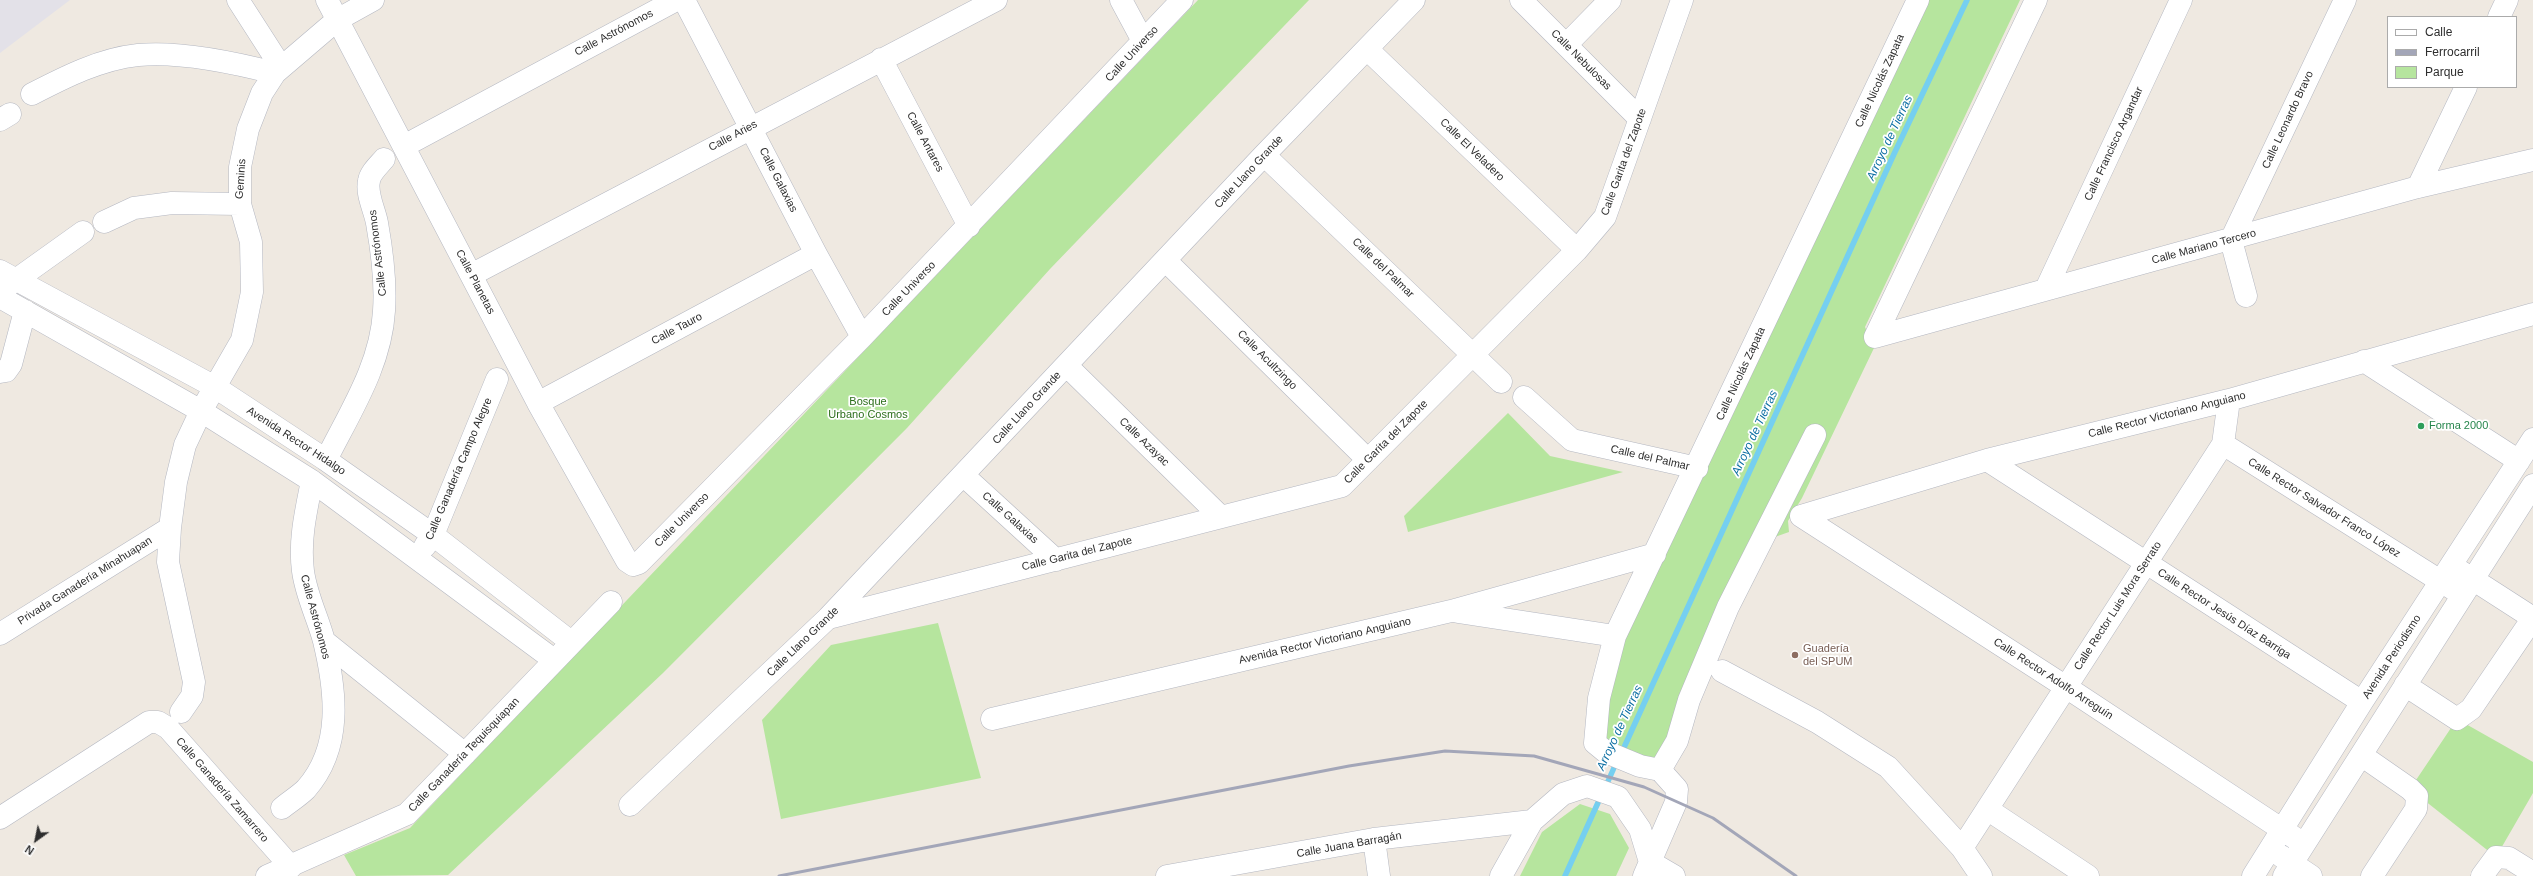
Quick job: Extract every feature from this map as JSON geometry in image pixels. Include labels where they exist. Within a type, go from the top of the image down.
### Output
[{"type":"street","points":[[238,0],[278,70]]},
{"type":"street","name":"Calle Planetas","points":[[327,0],[538,403],[627,561]]},
{"type":"street","name":"Geminis","points":[[182,712],[192,696],[194,682],[168,562],[170,528],[176,482],[185,445],[201,411],[242,340],[252,292],[251,242],[240,204],[240,167],[248,129],[262,93],[278,70],[337,20],[374,0]]},
{"type":"street","name":"Calle Astrónomos","points":[[404,146],[676,0]]},
{"type":"street","name":"Calle Galaxias","points":[[684,0],[816,254],[862,337]]},
{"type":"street","name":"Calle Aries","points":[[471,275],[750,127],[996,0]]},
{"type":"street","points":[[1121,0],[1144,41]]},
{"type":"street","name":"Calle Universo","points":[[627,561],[633,565],[639,563],[970,226],[1182,0]]},
{"type":"street","name":"Calle Llano Grande","points":[[630,805],[828,618],[1166,261],[1264,155],[1414,0]]},
{"type":"street","name":"Calle Nebulosas","points":[[1521,0],[1640,119]]},
{"type":"street","points":[[1566,45],[1610,0]]},
{"type":"street","name":"Calle Garita del Zapote","points":[[828,618],[1342,486],[1577,250],[1605,217],[1682,0]]},
{"type":"street","name":"Calle Nicolás Zapata","points":[[1650,768],[1606,752],[1595,744],[1599,698],[1615,636],[1697,468],[1918,0]]},
{"type":"street","name":"Calle Mariano Tercero","points":[[2036,0],[1875,337],[2046,289],[2231,240],[2418,187],[2533,160]]},
{"type":"street","name":"Calle Francisco Argandar","points":[[2046,289],[2181,0]]},
{"type":"street","name":"Calle Leonardo Bravo","points":[[2231,240],[2345,0]]},
{"type":"street","points":[[2499,16],[2507,0]]},
{"type":"street","name":"Calle El Veladero","points":[[1366,49],[1577,250]]},
{"type":"street","points":[[32,94],[83,69],[138,55],[187,57],[278,70]]},
{"type":"street","name":"Calle Antares","points":[[881,59],[970,226]]},
{"type":"street","points":[[2418,187],[2466,88]]},
{"type":"street","name":"Calle del Palmar","points":[[1264,155],[1501,382]]},
{"type":"street","name":"Calle Astrónomos","points":[[326,460],[372,367],[380,343],[384,310],[382,271],[369,182],[374,171],[384,159]]},
{"type":"street","points":[[104,222],[134,208],[172,203],[240,204]]},
{"type":"street","points":[[5,281],[83,232]]},
{"type":"street","points":[[2231,240],[2246,296]]},
{"type":"street","name":"Calle Tauro","points":[[538,403],[816,254]]},
{"type":"street","name":"Calle Acultzingo","points":[[1166,261],[1368,460]]},
{"type":"street","name":"Avenida Rector Hidalgo","points":[[5,281],[215,387],[326,460],[433,535],[571,642]]},
{"type":"street","points":[[0,297],[201,411],[312,481],[418,557],[554,660]]},
{"type":"street","points":[[0,372],[6,371],[11,364],[25,311]]},
{"type":"street","name":"Calle Rector Victoriano Anguiano","points":[[1801,516],[1988,460],[2229,400],[2533,314]]},
{"type":"street","points":[[2364,361],[2519,461]]},
{"type":"street","name":"Calle Azayac","points":[[1067,366],[1221,517]]},
{"type":"street","name":"Calle Ganadería Campo Alegre","points":[[418,557],[433,535],[496,379]]},
{"type":"street","name":"Calle del Palmar","points":[[1524,397],[1572,440],[1697,468]]},
{"type":"street","points":[[2223,444],[2229,400]]},
{"type":"street","points":[[1647,869],[1676,802],[1677,789],[1650,768],[1677,740],[1689,700],[1728,607],[1815,435]]},
{"type":"street","name":"Avenida Periodismo","points":[[2253,876],[2362,702],[2533,439]]},
{"type":"street","name":"Calle Rector Luis Mora Serrato","points":[[1962,848],[2223,444]]},
{"type":"street","name":"Calle Rector Salvador Franco López","points":[[2223,444],[2467,587],[2533,618]]},
{"type":"street","name":"Calle Rector Jesús Díaz Barriga","points":[[1988,460],[2145,564],[2362,702]]},
{"type":"street","name":"Calle Galaxias","points":[[963,475],[1056,560]]},
{"type":"street","name":"Calle Astrónomos","points":[[282,808],[306,789],[321,766],[332,741],[335,715],[324,641],[303,571],[302,531],[312,481]]},
{"type":"street","points":[[2288,870],[2533,484]]},
{"type":"street","name":"Calle Rector Adolfo Arreguín","points":[[1801,516],[2066,687],[2304,844]]},
{"type":"street","name":"Privada Ganadería Minahuapan","points":[[0,634],[170,528]]},
{"type":"street","name":"Avenida Rector Victoriano Anguiano","points":[[992,719],[1451,611],[1655,554]]},
{"type":"street","name":"Calle Ganadería Tequisquiapan","points":[[267,876],[407,814],[610,602]]},
{"type":"street","points":[[1451,611],[1615,636]]},
{"type":"street","points":[[2405,685],[2457,719],[2472,709],[2533,618]]},
{"type":"street","points":[[324,641],[466,754]]},
{"type":"street","points":[[1722,671],[1817,722],[1888,767],[1962,848],[1982,876]]},
{"type":"street","name":"Calle Ganadería Zamarrero","points":[[0,818],[149,722],[158,722],[168,728],[290,867]]},
{"type":"street","points":[[2361,755],[2410,789],[2417,796],[2416,809],[2372,876]]},
{"type":"street","points":[[1501,876],[1532,821],[1562,794],[1587,786],[1618,797],[1640,829],[1647,869]]},
{"type":"street","points":[[1987,809],[2088,876]]},
{"type":"street","name":"Calle Juana Barragán","points":[[1167,876],[1241,870],[1374,839],[1532,821]]},
{"type":"street","points":[[1374,839],[1379,876]]},
{"type":"street","points":[[2271,849],[2288,870],[2311,876]]},
{"type":"street","points":[[2482,876],[2496,857],[2509,858],[2532,871]]},
{"type":"street","points":[[1647,869],[1674,876]]},
{"type":"shaded area","points":[[0,0],[70,0],[0,53]]},
{"type":"green space","name":"Bosque Urbano Cosmos","points":[[1198,0],[1309,0],[1050,269],[907,428],[663,673],[448,875],[356,876],[344,855],[410,828]]},
{"type":"green space","points":[[1927,0],[2020,0],[1865,327],[1874,348],[1802,498],[1788,521],[1789,532],[1772,538],[1755,578],[1663,758],[1629,759],[1605,740],[1601,712],[1623,643]]},
{"type":"green space","points":[[1508,413],[1550,456],[1623,472],[1408,532],[1404,516]]},
{"type":"green space","points":[[938,623],[981,778],[781,819],[762,720],[831,645]]},
{"type":"green space","points":[[2457,719],[2533,762],[2533,793],[2496,857],[2410,789]]},
{"type":"green space","points":[[1580,804],[1610,814],[1629,848],[1616,876],[1520,876],[1542,832]]},
{"type":"waterway","name":"Arroyo de Tierras","points":[[1621,754],[1894,154],[1967,0]]},
{"type":"waterway","name":"Arroyo de Tierras","points":[[1605,788],[1617,761]]},
{"type":"waterway","name":"Arroyo de Tierras","points":[[1565,876],[1601,796]]},
{"type":"railway","points":[[779,876],[1349,766],[1445,751],[1534,756],[1644,787],[1713,818],[1796,876]]},
{"type":"place","name":"Forma 2000","points":[[2421,426]]},
{"type":"place","name":"Guadería del SPUM","points":[[1795,655]]}]
